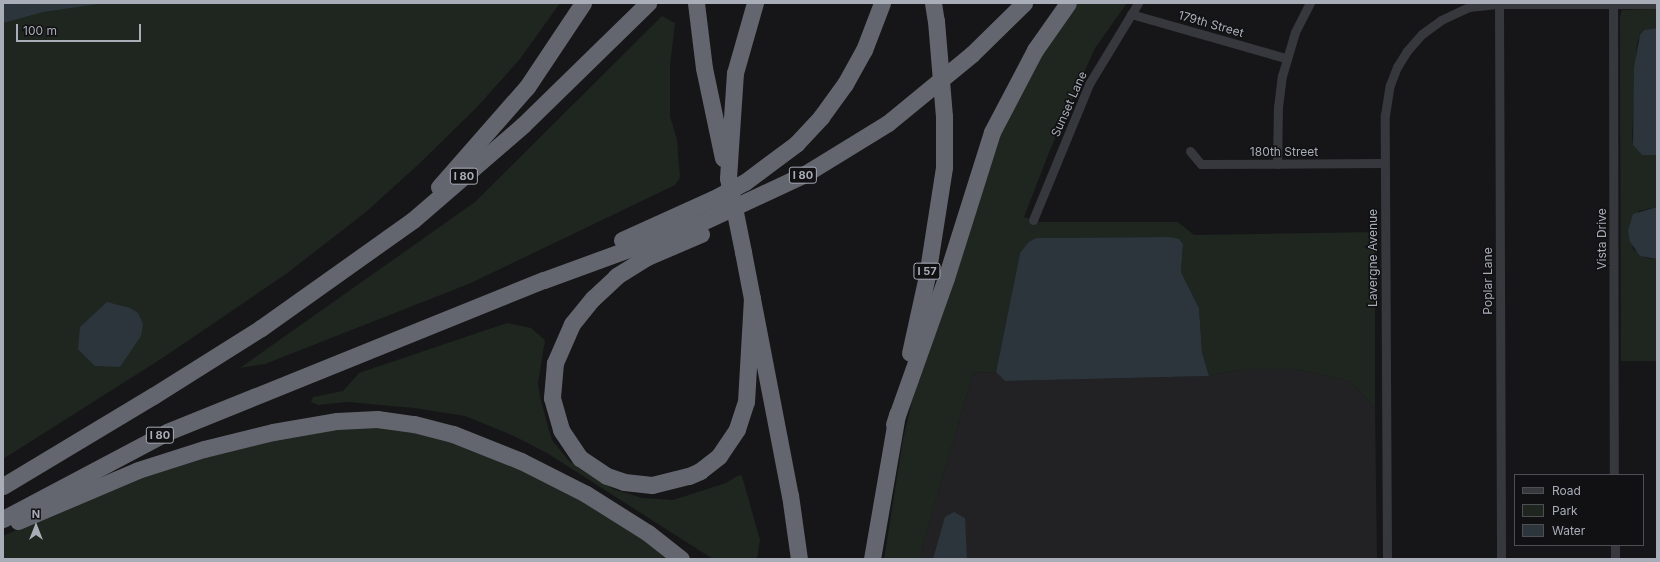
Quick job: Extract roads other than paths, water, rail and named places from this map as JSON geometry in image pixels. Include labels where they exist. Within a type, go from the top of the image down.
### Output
[{"type":"highway","points":[[413,220],[465,155],[527,86],[583,3]]},
{"type":"highway","name":"I 80","points":[[3,486],[261,328],[413,220],[523,125],[648,3]]},
{"type":"highway","points":[[696,3],[704,68],[724,137],[728,178],[790,495],[799,559]]},
{"type":"highway","points":[[724,137],[735,73],[755,3]]},
{"type":"highway","points":[[544,280],[573,262],[713,200],[745,182],[781,156],[821,117],[845,84],[864,50],[882,3]]},
{"type":"highway","name":"I 57","points":[[872,559],[894,424],[927,276],[944,167],[944,116],[936,21],[933,3]]},
{"type":"highway","name":"I 80","points":[[3,519],[167,432],[544,280],[700,223],[805,174],[888,122],[972,54],[1024,3]]},
{"type":"highway","points":[[894,424],[946,278],[992,132],[1035,50],[1068,3]]},
{"type":"highway","points":[[752,298],[746,402],[730,442],[719,456],[700,471],[689,476],[652,485],[624,482],[607,476],[580,458],[566,439],[559,425],[554,408],[552,383],[558,355],[572,324],[582,310],[604,286],[632,265],[761,206],[805,174]]},
{"type":"highway","points":[[3,528],[138,470],[204,449],[273,432],[337,421],[377,419],[414,424],[453,434],[521,461],[586,494],[648,533],[681,559]]},
{"type":"street","name":"Sunset Lane","points":[[1033,220],[1089,84],[1138,3]]},
{"type":"street","points":[[1278,164],[1278,107],[1285,58],[1310,3]]},
{"type":"street","name":"Vista Drive","points":[[1613,3],[1614,474]]},
{"type":"street","points":[[1499,4],[1657,4]]},
{"type":"street","name":"Lavergne Avenue","points":[[1388,559],[1384,163],[1386,98],[1397,67],[1419,36],[1441,20],[1481,5],[1499,4]]},
{"type":"street","name":"Poplar Lane","points":[[1499,4],[1501,559]]},
{"type":"street","name":"179th Street","points":[[1131,14],[1285,58]]},
{"type":"street","name":"180th Street","points":[[1190,151],[1201,164],[1384,163]]},
{"type":"street","points":[[1615,546],[1615,559]]},
{"type":"water","points":[[3,3],[105,3],[43,12],[3,23]]},
{"type":"water","points":[[1657,28],[1657,155],[1642,155],[1633,145],[1634,68],[1640,35],[1644,30]]},
{"type":"water","points":[[1657,207],[1657,259],[1640,256],[1630,242],[1628,231],[1633,214]]},
{"type":"water","points":[[1169,237],[1179,239],[1183,244],[1181,272],[1199,308],[1202,352],[1209,376],[1005,381],[996,372],[1020,253],[1029,242],[1036,238]]},
{"type":"water","points":[[107,302],[130,308],[138,313],[143,324],[141,336],[120,367],[95,366],[78,349],[80,327]]},
{"type":"water","points":[[954,512],[965,518],[967,559],[933,559],[945,517]]}]
